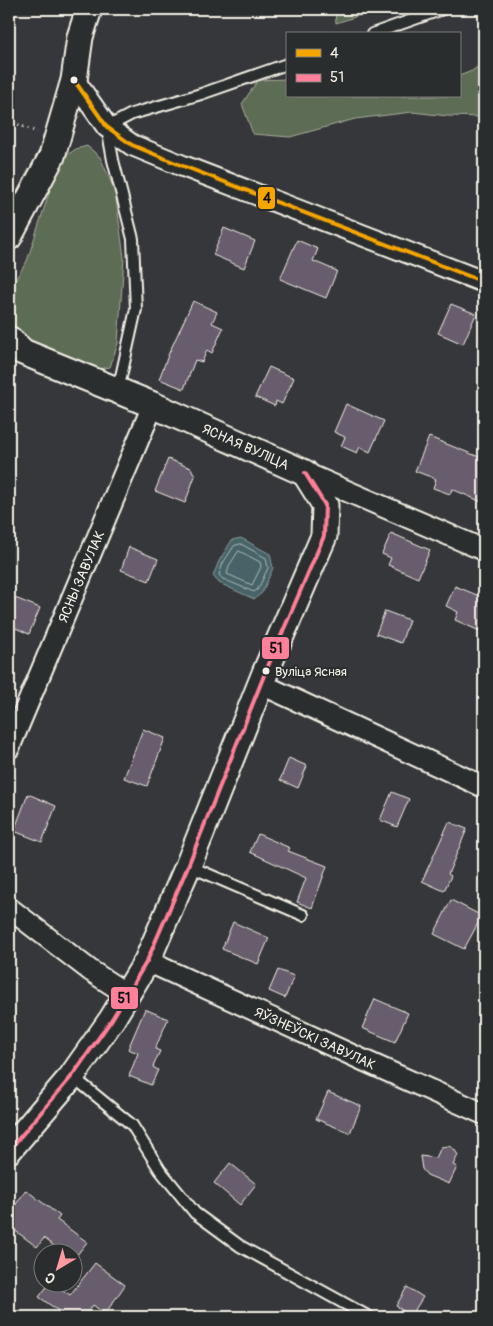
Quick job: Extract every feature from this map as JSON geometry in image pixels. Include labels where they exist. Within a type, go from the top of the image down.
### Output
[{"type":"street","points":[[9,237],[52,156],[74,80],[82,27],[89,9]]},
{"type":"street","points":[[74,80],[107,127],[132,145],[484,282]]},
{"type":"street","name":"ЯСНАЯ ВУЛІЦА","points":[[9,339],[23,352],[153,405],[484,550]]},
{"type":"street","name":"ЯСНЫ ЗАВУЛАК","points":[[9,748],[153,405]]},
{"type":"street","points":[[9,1150],[72,1076],[128,994],[147,961],[324,536],[325,505],[306,473]]},
{"type":"street","points":[[261,684],[484,787]]},
{"type":"street","points":[[9,908],[90,971],[128,994]]},
{"type":"street","name":"ЯЎЗНЕЎСКІ ЗАВУЛАК","points":[[147,961],[484,1114]]},
{"type":"lane","points":[[378,32],[443,9]]},
{"type":"lane","points":[[118,391],[136,309],[135,279],[133,240],[113,160],[107,127],[132,114],[202,94],[286,64]]},
{"type":"lane","points":[[188,866],[303,915]]},
{"type":"lane","points":[[72,1076],[132,1124],[160,1170],[195,1213],[240,1246],[369,1317]]},
{"type":"path","points":[[9,121],[56,140]]},
{"type":"green space","points":[[335,9],[379,9],[336,23]]},
{"type":"green space","points":[[484,62],[484,117],[412,112],[355,119],[290,137],[253,134],[242,104],[258,80],[286,79],[286,98],[460,98],[460,76],[472,71]]},
{"type":"green space","points":[[87,146],[100,157],[115,191],[124,258],[118,343],[110,367],[94,370],[20,338],[10,327],[9,319],[9,299],[12,285],[27,261],[51,187],[64,157],[76,149]]},
{"type":"water","points":[[241,538],[270,554],[273,568],[262,593],[254,599],[219,583],[213,576],[219,561],[232,540]]},
{"type":"building","points":[[224,228],[255,241],[244,268],[213,255]]},
{"type":"building","points":[[297,240],[318,249],[313,261],[337,271],[326,298],[280,279]]},
{"type":"building","points":[[193,301],[217,312],[212,323],[223,328],[212,353],[207,350],[202,362],[195,360],[184,389],[159,379]]},
{"type":"building","points":[[451,304],[476,314],[463,344],[438,333]]},
{"type":"building","points":[[269,367],[294,378],[282,404],[276,401],[275,406],[255,397]]},
{"type":"building","points":[[346,404],[384,421],[370,452],[360,447],[357,453],[341,446],[345,437],[334,432]]},
{"type":"building","points":[[429,437],[484,459],[484,503],[452,489],[450,494],[433,488],[436,479],[415,471]]},
{"type":"building","points":[[168,459],[191,468],[195,476],[185,503],[155,491]]},
{"type":"building","points":[[391,533],[430,550],[418,578],[388,565],[391,558],[382,554]]},
{"type":"building","points":[[129,547],[158,559],[149,581],[121,570]]},
{"type":"building","points":[[455,586],[484,598],[484,633],[455,620],[458,612],[446,606]]},
{"type":"building","points":[[15,598],[40,608],[29,634],[9,625],[9,612]]},
{"type":"building","points":[[385,611],[409,620],[401,643],[376,634]]},
{"type":"building","points":[[143,729],[165,738],[147,786],[124,778]]},
{"type":"building","points":[[289,758],[307,766],[298,788],[280,780]]},
{"type":"building","points":[[392,792],[409,799],[397,827],[380,820]]},
{"type":"building","points":[[28,794],[56,806],[42,842],[14,831]]},
{"type":"building","points":[[449,822],[467,829],[448,874],[451,876],[444,891],[422,881]]},
{"type":"building","points":[[258,834],[290,848],[288,851],[327,866],[312,908],[297,902],[306,878],[250,852]]},
{"type":"building","points":[[451,900],[482,916],[464,949],[434,934]]},
{"type":"building","points":[[233,922],[269,938],[258,964],[222,949]]},
{"type":"building","points":[[278,970],[294,976],[285,998],[269,991]]},
{"type":"building","points":[[375,999],[408,1013],[395,1042],[362,1028]]},
{"type":"building","points":[[145,1009],[168,1019],[155,1049],[160,1051],[153,1067],[158,1070],[151,1085],[129,1076],[138,1053],[128,1049]]},
{"type":"building","points":[[328,1092],[361,1106],[350,1133],[316,1119]]},
{"type":"building","points":[[449,1146],[458,1155],[453,1165],[457,1167],[449,1184],[427,1175],[422,1169],[420,1156],[436,1158],[441,1147]]},
{"type":"building","points":[[230,1163],[256,1184],[240,1205],[214,1183]]},
{"type":"building","points":[[26,1190],[60,1216],[57,1220],[87,1242],[82,1248],[82,1244],[52,1244],[44,1238],[39,1244],[33,1244],[9,1226],[9,1214]]},
{"type":"building","points":[[95,1263],[125,1285],[105,1314],[93,1305],[84,1317],[67,1317],[39,1297],[41,1294],[82,1294],[82,1280]]},
{"type":"building","points":[[407,1287],[423,1297],[411,1316],[396,1306]]},
{"type":"transit line","name":"4","points":[[74,80],[107,127],[132,145],[484,282]]},
{"type":"transit line","name":"51","points":[[9,1150],[72,1076],[112,1019],[147,961],[188,866],[265,673],[324,536],[325,505],[305,473]]},
{"type":"place","name":"Вуліца Ясная","points":[[266,671]]}]
